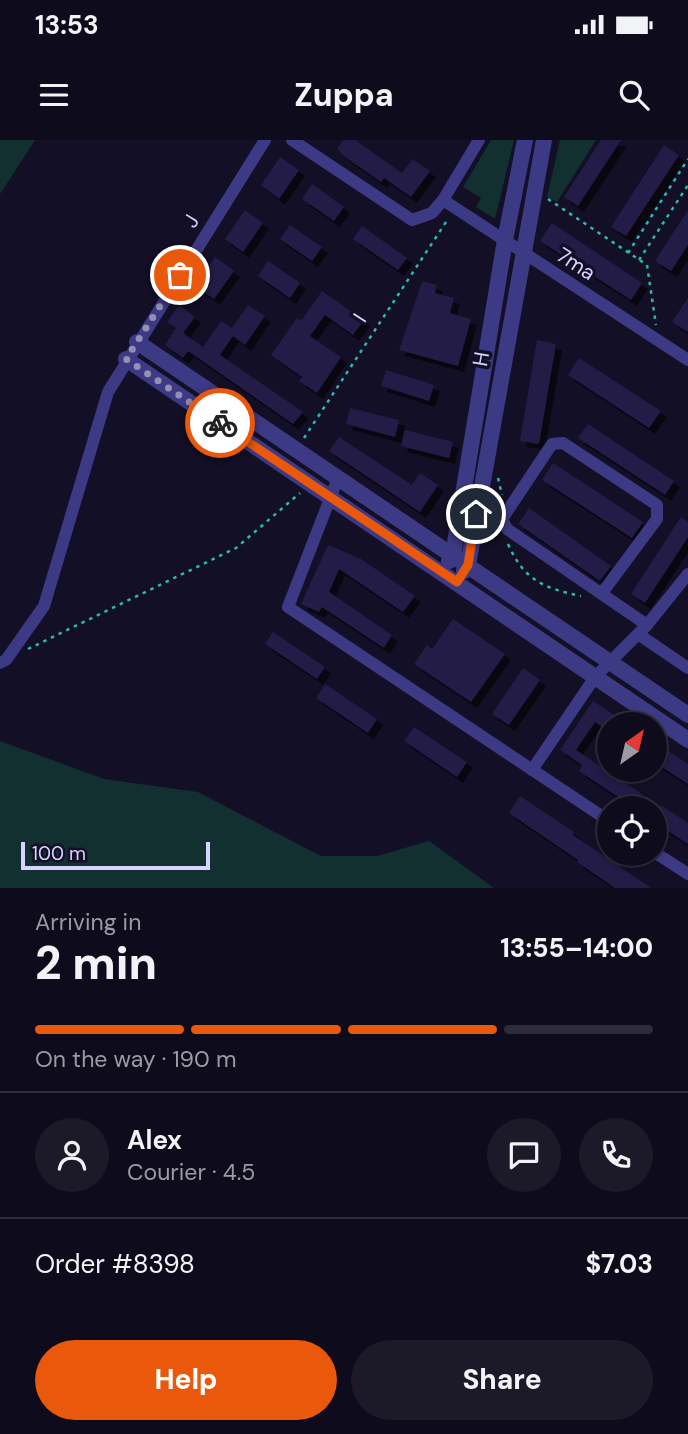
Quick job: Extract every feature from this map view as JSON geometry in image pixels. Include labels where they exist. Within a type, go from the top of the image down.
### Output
[{"type":"street","name":"J","points":[[3,662],[44,606],[108,392],[126,359],[265,140]]},
{"type":"street","points":[[292,140],[412,220],[432,213],[443,200],[479,140]]},
{"type":"street","name":"H","points":[[442,572],[453,555],[505,240],[525,140]]},
{"type":"street","name":"H","points":[[457,582],[468,565],[522,251],[544,140]]},
{"type":"street","name":"7ma","points":[[443,200],[688,360]]},
{"type":"street","points":[[137,342],[688,715]]},
{"type":"street","points":[[126,359],[688,740]]},
{"type":"street","points":[[603,593],[657,519],[657,505],[564,443],[552,444],[502,519],[507,529],[603,593],[688,668]]},
{"type":"street","points":[[338,478],[288,607],[597,813]]},
{"type":"street","points":[[532,770],[595,677],[643,630],[688,574]]},
{"type":"street","points":[[667,860],[688,874]]},
{"type":"path","points":[[628,253],[688,159]]},
{"type":"path","points":[[639,260],[688,185]]},
{"type":"path","points":[[534,189],[647,265],[658,340]]},
{"type":"path","name":"I","points":[[296,450],[455,207]]},
{"type":"path","points":[[3,662],[236,548],[310,484]]},
{"type":"green space","points":[[0,140],[35,140],[0,194]]},
{"type":"green space","points":[[491,140],[514,140],[495,219],[476,207],[481,198],[463,187]]},
{"type":"green space","points":[[560,140],[596,140],[557,202],[547,197]]},
{"type":"green space","points":[[0,741],[104,779],[198,792],[321,856],[377,856],[429,841],[494,888],[0,888]]},
{"type":"building","points":[[343,140],[355,140],[402,173],[412,159],[430,171],[411,197],[384,178],[381,182],[345,157],[337,149]]},
{"type":"building","points":[[601,140],[621,140],[578,206],[564,197]]},
{"type":"building","points":[[664,145],[679,155],[626,236],[611,227]]},
{"type":"building","points":[[280,157],[299,170],[279,199],[261,185]]},
{"type":"building","points":[[312,184],[344,207],[334,221],[302,199]]},
{"type":"building","points":[[245,210],[263,223],[243,252],[225,239]]},
{"type":"building","points":[[688,210],[688,245],[671,271],[655,261]]},
{"type":"building","points":[[552,223],[642,283],[631,300],[540,241]]},
{"type":"building","points":[[290,225],[322,247],[312,261],[280,239]]},
{"type":"building","points":[[362,226],[407,258],[398,270],[353,239]]},
{"type":"building","points":[[215,257],[234,271],[214,299],[195,286]]},
{"type":"building","points":[[268,261],[300,283],[290,298],[258,276]]},
{"type":"building","points":[[422,281],[437,285],[435,293],[454,298],[450,313],[471,319],[458,366],[399,350]]},
{"type":"building","points":[[322,291],[364,320],[353,335],[325,315],[310,336],[341,357],[317,393],[299,381],[302,377],[271,355],[297,318],[301,321]]},
{"type":"building","points":[[688,298],[688,332],[672,322]]},
{"type":"building","points":[[179,305],[195,317],[183,333],[203,347],[221,321],[232,328],[248,305],[265,316],[245,345],[233,336],[220,355],[303,412],[293,424],[188,351],[183,358],[165,345],[176,328],[167,322]]},
{"type":"building","points":[[537,340],[556,344],[539,444],[520,441]]},
{"type":"building","points":[[579,358],[661,411],[649,428],[568,375]]},
{"type":"building","points":[[386,370],[434,385],[429,401],[381,386]]},
{"type":"building","points":[[350,408],[399,420],[395,437],[346,424]]},
{"type":"building","points":[[588,424],[674,481],[665,495],[578,438]]},
{"type":"building","points":[[405,430],[453,442],[449,458],[401,446]]},
{"type":"building","points":[[339,437],[412,485],[420,473],[438,485],[420,512],[329,451]]},
{"type":"building","points":[[553,463],[643,522],[632,538],[542,480]]},
{"type":"building","points":[[529,508],[611,566],[600,581],[518,524]]},
{"type":"building","points":[[681,517],[688,522],[688,537],[645,603],[631,594]]},
{"type":"building","points":[[328,545],[361,559],[415,596],[403,612],[339,569],[329,592],[392,635],[384,648],[322,607],[319,612],[301,604]]},
{"type":"building","points":[[453,619],[505,654],[471,702],[414,664],[427,645],[432,649]]},
{"type":"building","points":[[273,632],[325,667],[317,679],[265,644]]},
{"type":"building","points":[[523,668],[540,680],[509,725],[492,714]]},
{"type":"building","points":[[325,684],[377,719],[368,733],[316,698]]},
{"type":"building","points":[[593,701],[610,712],[597,712],[597,723],[595,722],[576,750],[597,764],[597,782],[624,782],[642,794],[616,796],[579,771],[582,765],[560,750]]},
{"type":"building","points":[[414,727],[467,762],[457,777],[404,741]]},
{"type":"building","points":[[667,750],[688,764],[688,784],[667,770]]},
{"type":"building","points":[[520,796],[574,832],[573,835],[597,851],[597,866],[619,866],[651,888],[615,888],[509,813]]},
{"type":"building","points":[[667,809],[688,823],[688,844],[667,830]]},
{"type":"way so far","points":[[180,275],[126,359],[220,423]]},
{"type":"route","points":[[220,423],[457,582],[468,565],[476,514]]}]
